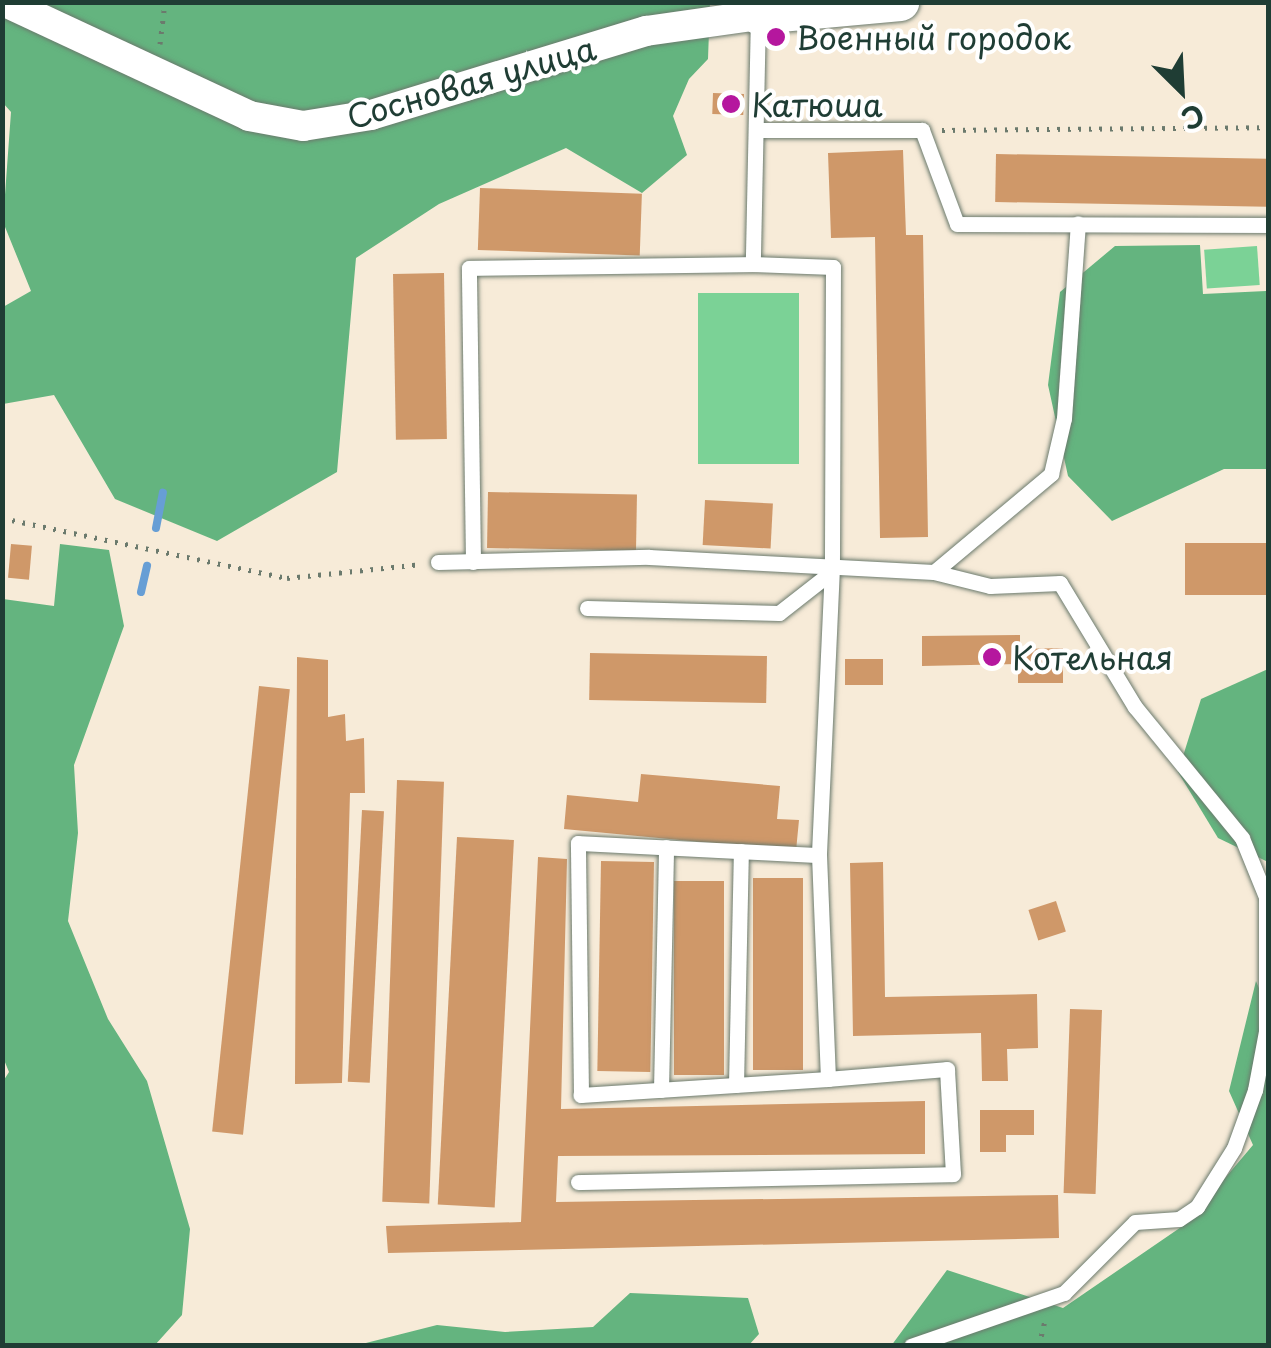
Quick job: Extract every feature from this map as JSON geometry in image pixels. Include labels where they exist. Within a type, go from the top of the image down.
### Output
[{"type":"street","name":"Сосновая улица","points":[[5,2],[249,116],[303,126],[370,115],[646,32],[772,8],[900,2]]},
{"type":"lane","points":[[753,264],[756,130],[772,8]]},
{"type":"lane","points":[[756,130],[922,130],[957,224],[1268,225]]},
{"type":"lane","points":[[934,572],[1050,474],[1064,418],[1078,224]]},
{"type":"lane","points":[[472,562],[468,268],[753,264],[832,267],[831,570],[819,855],[828,1079]]},
{"type":"lane","points":[[438,562],[649,557],[831,570],[934,572],[990,586],[1060,584],[1134,707],[1242,838],[1266,897],[1268,966],[1255,1090],[1210,1193],[1179,1218],[1134,1222],[1064,1294],[911,1346]]},
{"type":"lane","points":[[587,608],[779,612],[831,570]]},
{"type":"lane","points":[[578,1182],[953,1174],[947,1069],[582,1095],[578,843],[819,855]]},
{"type":"lane","points":[[661,1090],[666,848]]},
{"type":"lane","points":[[736,1085],[741,851]]},
{"type":"path","points":[[156,72],[165,2]]},
{"type":"path","points":[[922,130],[1268,127]]},
{"type":"path","points":[[2,518],[287,578],[438,562]]},
{"type":"green space","points":[[3,3],[710,3],[708,59],[689,79],[673,116],[687,155],[642,193],[566,148],[439,204],[356,258],[337,472],[217,541],[115,499],[54,395],[3,404],[3,307],[31,291],[3,222],[11,112],[3,103]]},
{"type":"green space","points":[[1200,245],[1203,294],[1266,291],[1268,246],[1268,469],[1224,469],[1112,521],[1068,476],[1048,385],[1060,292],[1115,246]]},
{"type":"green space","points":[[1257,246],[1260,285],[1207,289],[1204,250]]},
{"type":"green space","points":[[698,293],[799,293],[799,464],[698,464]]},
{"type":"green space","points":[[60,544],[109,550],[124,626],[74,765],[78,833],[68,921],[108,1019],[147,1081],[190,1229],[182,1315],[155,1345],[3,1345],[2,1083],[9,1072],[2,1055],[3,599],[54,606]]},
{"type":"green space","points":[[1268,669],[1268,862],[1218,838],[1178,772],[1201,699]]},
{"type":"green space","points":[[1256,981],[1268,1010],[1268,1345],[891,1346],[947,1270],[1063,1308],[1187,1223],[1253,1145],[1229,1091]]},
{"type":"green space","points":[[630,1293],[748,1298],[759,1334],[748,1346],[358,1345],[437,1325],[505,1332],[593,1327]]},
{"type":"building","points":[[713,93],[744,94],[743,115],[712,114]]},
{"type":"building","points":[[903,150],[906,235],[923,235],[928,537],[880,538],[875,237],[831,238],[828,153]]},
{"type":"building","points":[[996,154],[1268,159],[1267,207],[995,202]]},
{"type":"building","points":[[480,188],[642,194],[640,256],[478,250]]},
{"type":"building","points":[[444,273],[447,439],[396,440],[393,274]]},
{"type":"building","points":[[488,492],[637,495],[636,551],[487,548]]},
{"type":"building","points":[[705,500],[773,504],[771,548],[703,545]]},
{"type":"building","points":[[1185,543],[1268,543],[1268,595],[1185,595]]},
{"type":"building","points":[[11,544],[32,546],[29,580],[8,578]]},
{"type":"building","name":"Котельная","points":[[1020,635],[1020,649],[1063,648],[1063,683],[1018,683],[1018,664],[922,666],[922,636]]},
{"type":"building","points":[[590,653],[767,656],[766,703],[589,700]]},
{"type":"building","points":[[297,657],[328,660],[328,717],[345,714],[346,741],[364,738],[365,793],[350,793],[342,1083],[295,1084]]},
{"type":"building","points":[[845,659],[883,659],[883,685],[845,685]]},
{"type":"building","points":[[259,686],[290,689],[243,1135],[212,1132]]},
{"type":"building","points":[[641,774],[780,786],[777,819],[799,820],[796,851],[564,829],[567,795],[638,802]]},
{"type":"building","points":[[397,780],[444,782],[429,1203],[382,1202]]},
{"type":"building","points":[[362,810],[384,811],[370,1083],[348,1082]]},
{"type":"building","points":[[457,837],[514,840],[495,1207],[438,1204]]},
{"type":"building","points":[[538,857],[567,859],[561,1109],[925,1101],[925,1154],[558,1156],[556,1202],[1058,1195],[1059,1238],[388,1253],[386,1226],[521,1222]]},
{"type":"building","points":[[601,861],[654,862],[650,1072],[597,1071]]},
{"type":"building","points":[[883,862],[885,997],[1037,994],[1038,1048],[1007,1049],[1008,1081],[982,1081],[981,1033],[853,1036],[850,863]]},
{"type":"building","points":[[753,878],[803,878],[803,1070],[753,1070]]},
{"type":"building","points":[[674,881],[724,881],[724,1075],[674,1075]]},
{"type":"building","points":[[1056,901],[1066,931],[1038,940],[1028,910]]},
{"type":"building","points":[[1070,1009],[1102,1010],[1096,1194],[1064,1193]]},
{"type":"building","points":[[980,1110],[1034,1110],[1034,1135],[1006,1135],[1006,1152],[980,1152]]},
{"type":"waterway","points":[[156,528],[163,493]]},
{"type":"waterway","points":[[141,592],[147,566]]},
{"type":"place","name":"Военный городок","points":[[776,37]]},
{"type":"place","name":"Катюша","points":[[731,104]]},
{"type":"place","name":"Котельная","points":[[992,657]]}]
